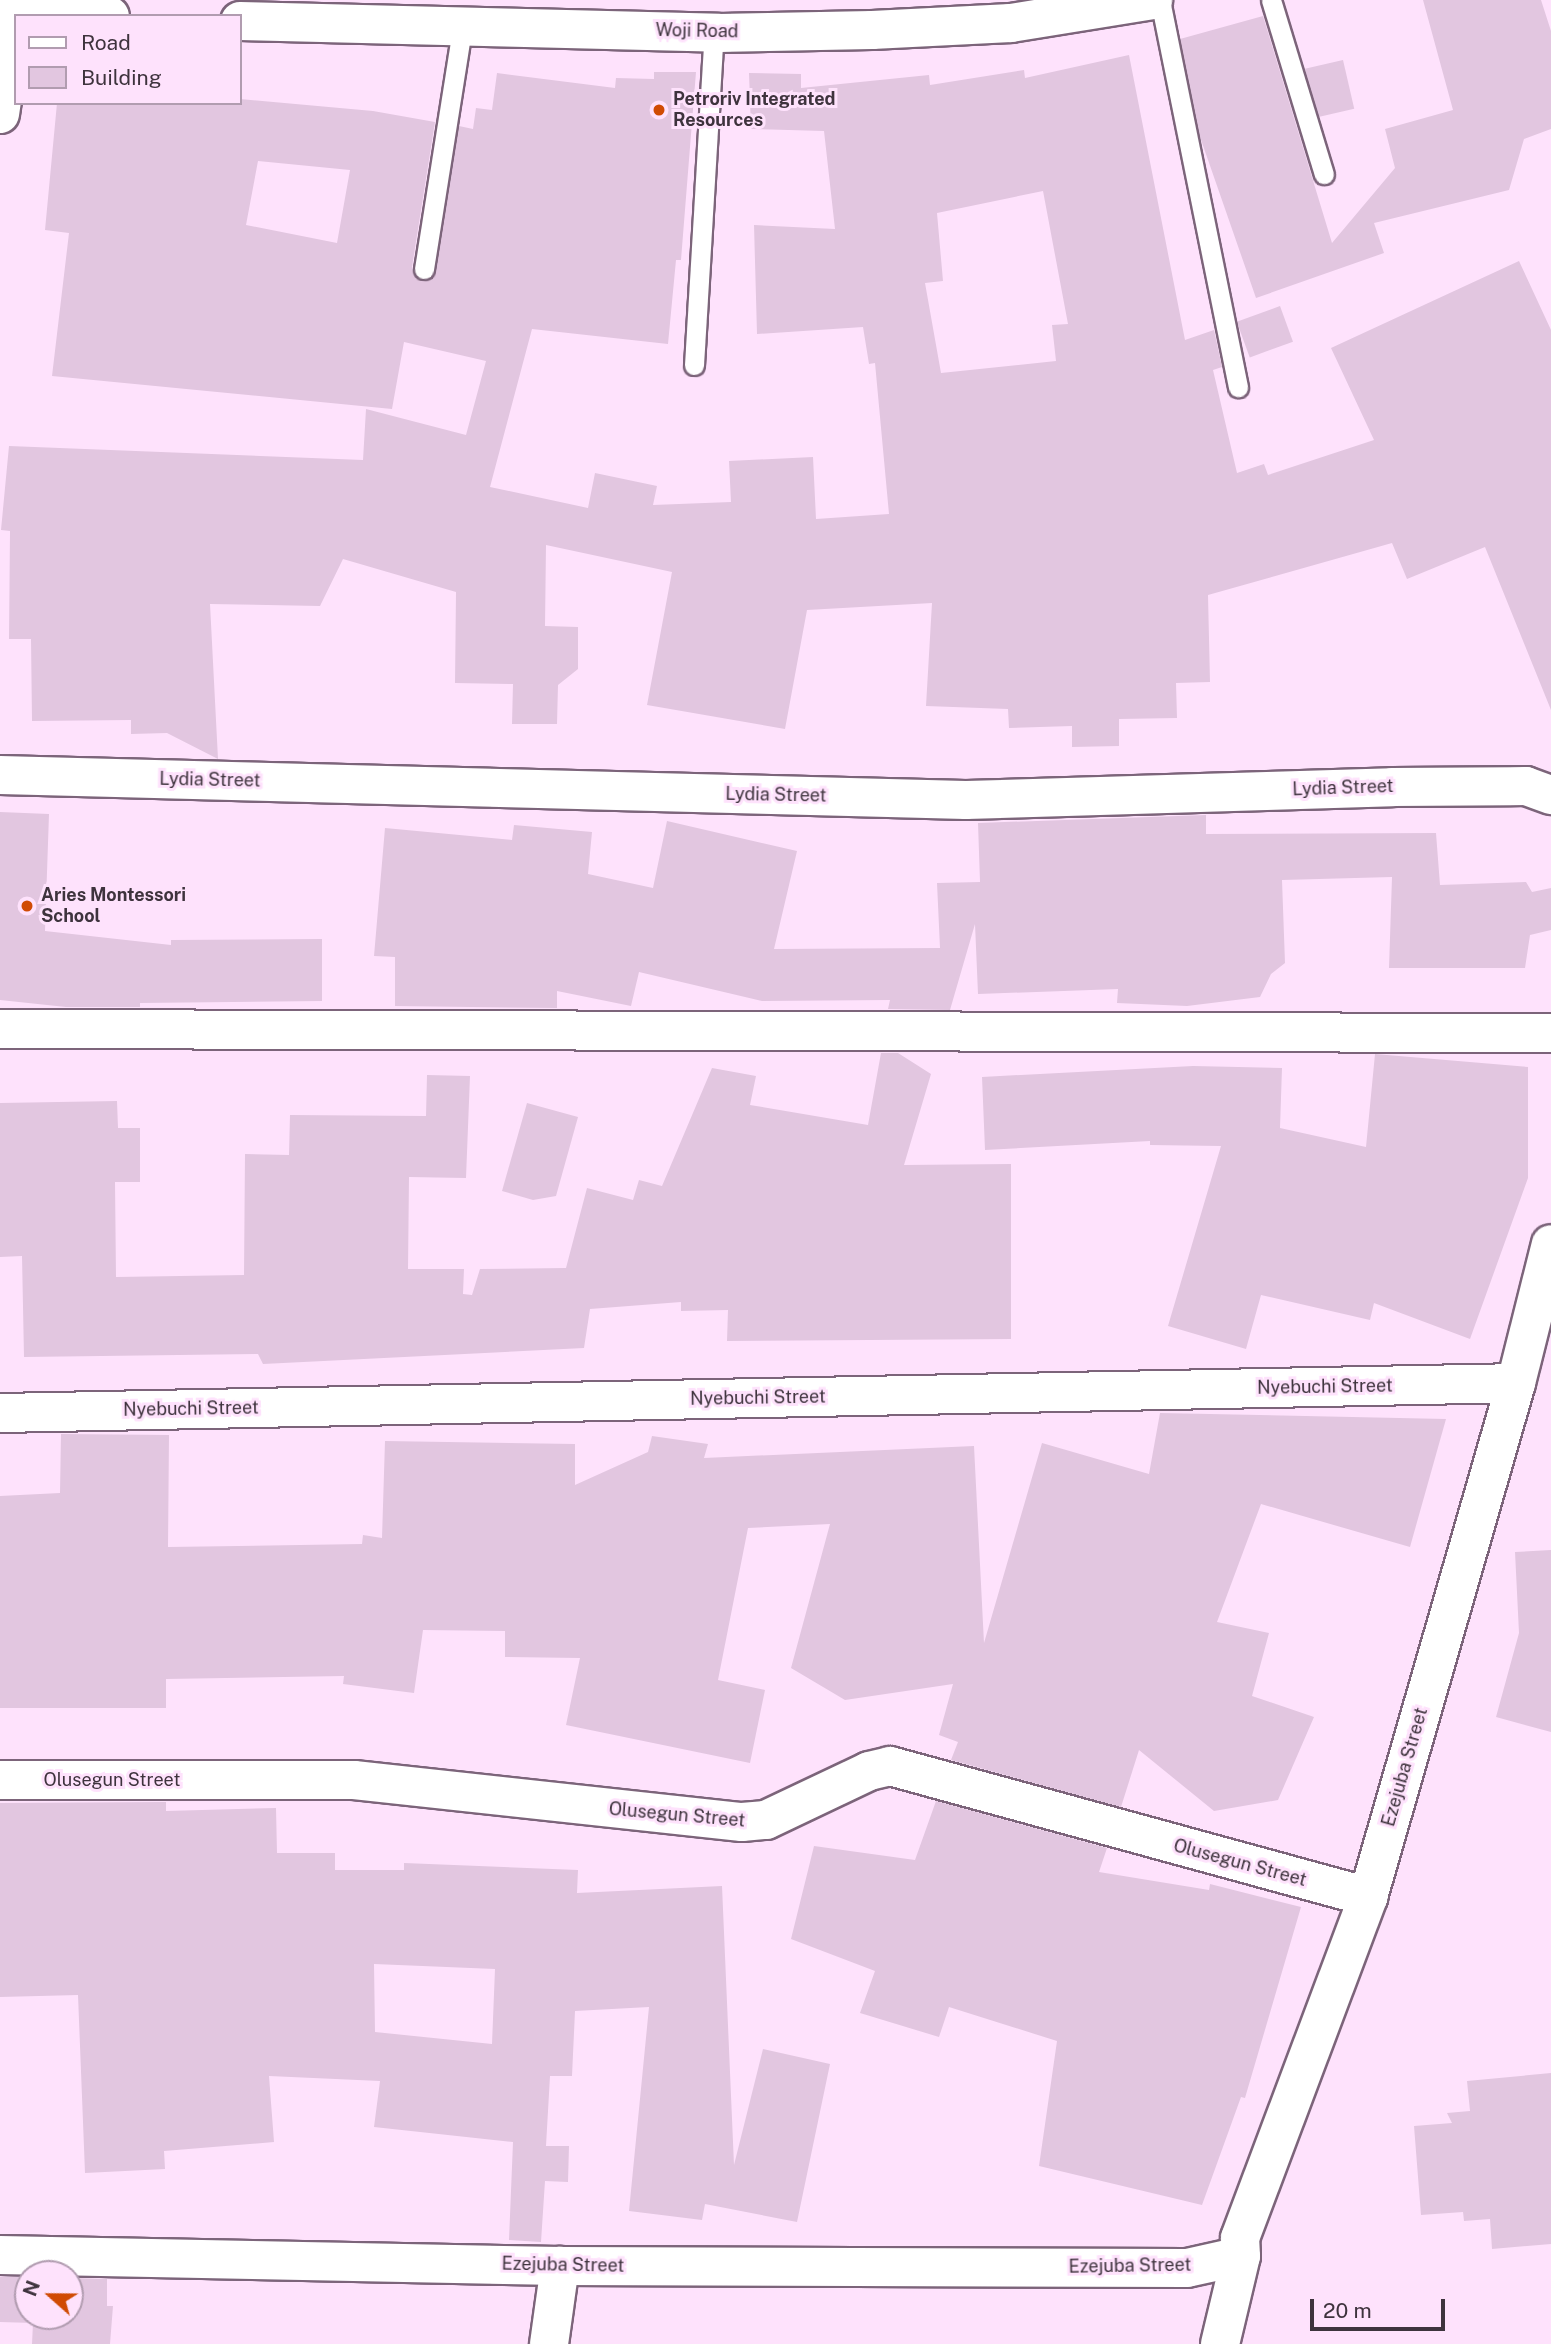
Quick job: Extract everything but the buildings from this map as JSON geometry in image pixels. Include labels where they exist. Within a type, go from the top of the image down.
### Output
[{"type":"street","name":"Woji Road","points":[[242,20],[425,14],[462,28],[715,32],[951,27],[1090,6],[1153,0]]},
{"type":"street","points":[[0,114],[8,12],[59,14]]},
{"type":"street","name":"Lydia Street","points":[[0,775],[966,800],[1405,787],[1526,786],[1551,795]]},
{"type":"street","points":[[0,1029],[1551,1033]]},
{"type":"street","name":"Ezejuba Street","points":[[0,2255],[560,2266],[1187,2268],[1241,2256],[1240,2238],[1368,1897],[1516,1383],[1551,1244]]},
{"type":"street","name":"Nyebuchi Street","points":[[0,1413],[1516,1383]]},
{"type":"street","name":"Olusegun Street","points":[[0,1780],[354,1780],[741,1822],[766,1820],[869,1771],[890,1766],[1368,1897]]},
{"type":"street","points":[[1220,2344],[1241,2256]]},
{"type":"street","points":[[549,2344],[560,2266]]},
{"type":"lane","points":[[1160,0],[1238,387]]},
{"type":"lane","points":[[1271,0],[1324,174]]},
{"type":"lane","points":[[424,269],[462,28]]},
{"type":"lane","points":[[694,365],[715,32]]},
{"type":"place","name":"Petroriv Integrated Resources","points":[[659,110]]},
{"type":"place","name":"Aries Montessori School","points":[[27,906]]}]
